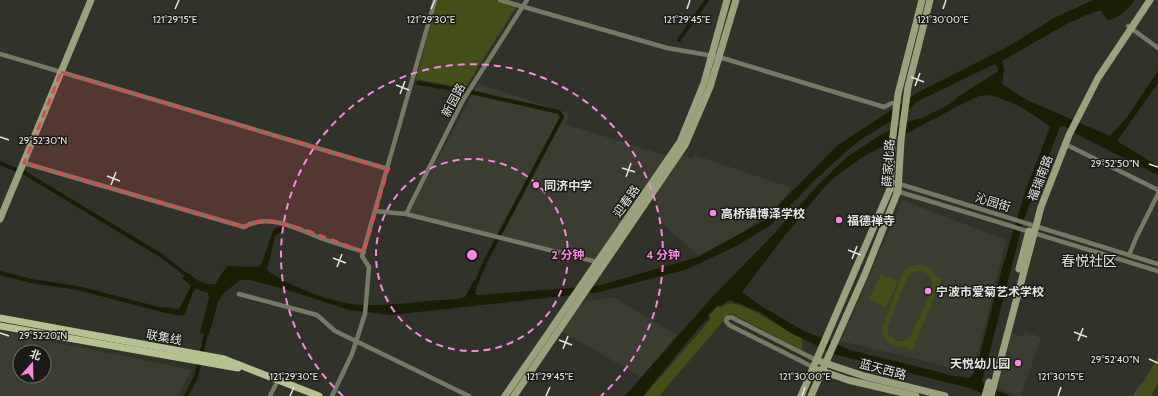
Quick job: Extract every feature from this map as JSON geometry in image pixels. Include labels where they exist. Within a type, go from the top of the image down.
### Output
[{"type":"main road","name":"联集线","points":[[0,318],[194,357]]},
{"type":"main road","name":"联集线","points":[[0,326],[211,360],[234,367],[307,396]]},
{"type":"main road","name":"联集线","points":[[211,360],[224,359],[319,396]]},
{"type":"street","points":[[0,219],[91,0]]},
{"type":"street","points":[[332,396],[352,354],[365,314],[369,267],[362,256],[435,0]]},
{"type":"street","points":[[500,0],[667,48],[715,56],[884,107],[894,102]]},
{"type":"street","name":"新园路","points":[[406,214],[472,84],[527,0]]},
{"type":"street","name":"迎春路","points":[[514,396],[685,145],[710,87],[727,0]]},
{"type":"street","name":"迎春路","points":[[505,396],[680,142],[736,0]]},
{"type":"street","name":"薛家北路","points":[[802,396],[825,337],[890,189],[894,102],[922,0]]},
{"type":"street","name":"薛家北路","points":[[811,396],[834,341],[865,274],[898,191],[901,140],[906,96],[930,0]]},
{"type":"street","name":"福瑞南路","points":[[1130,28],[1145,0]]},
{"type":"street","name":"福瑞南路","points":[[991,382],[1030,227],[1045,183],[1076,116],[1098,78],[1150,0]]},
{"type":"street","points":[[1130,28],[1158,48]]},
{"type":"street","points":[[0,54],[388,169]]},
{"type":"street","name":"福瑞南路","points":[[1030,227],[1041,207],[1065,144],[1068,131]]},
{"type":"street","points":[[1065,144],[1158,190]]},
{"type":"street","points":[[24,163],[244,227],[252,222],[275,222],[296,227],[364,252]]},
{"type":"street","name":"沁园街","points":[[890,181],[1014,219],[1030,227],[1158,271]]},
{"type":"street","name":"沁园街","points":[[890,189],[1012,225],[1030,227],[1158,264]]},
{"type":"street","points":[[1129,255],[1136,236],[1158,194]]},
{"type":"street","points":[[375,211],[406,214],[499,236],[597,262]]},
{"type":"street","points":[[239,294],[317,315],[335,331],[469,396]]},
{"type":"street","points":[[813,367],[729,325],[726,321],[727,318],[731,317],[816,360]]},
{"type":"street","name":"蓝天西路","points":[[816,360],[864,376],[945,396]]},
{"type":"street","name":"蓝天西路","points":[[813,367],[848,380],[916,396]]},
{"type":"street","points":[[985,396],[991,382]]},
{"type":"street","points":[[991,382],[991,396]]},
{"type":"street","points":[[270,396],[276,384]]},
{"type":"highlighted area","points":[[61,72],[388,169],[364,252],[303,229],[275,222],[252,222],[244,227],[24,163]]},
{"type":"shaded area","points":[[1093,0],[1135,0],[1126,10],[1115,18],[1107,20],[1101,11],[1091,13],[1070,22],[1002,61],[1004,69],[1002,84],[1027,100],[1110,136],[1127,117],[1158,71],[1158,83],[1117,141],[1158,166],[1158,175],[1084,138],[1064,126],[1060,127],[1024,219],[982,381],[986,386],[1010,396],[989,396],[969,388],[834,354],[791,333],[760,312],[730,300],[720,306],[718,305],[708,315],[709,318],[697,330],[643,396],[625,396],[713,296],[773,235],[818,185],[847,157],[882,134],[910,121],[924,117],[950,104],[959,96],[997,72],[998,68],[995,64],[916,102],[909,110],[860,140],[847,151],[817,178],[771,225],[738,245],[688,269],[600,292],[391,315],[349,310],[281,288],[250,280],[240,280],[223,294],[218,302],[209,335],[200,333],[209,297],[208,293],[196,289],[193,292],[185,314],[182,316],[161,312],[164,307],[179,309],[191,286],[182,278],[188,273],[204,283],[215,284],[227,266],[257,267],[261,265],[273,231],[277,227],[283,226],[283,231],[275,236],[267,270],[287,282],[312,293],[326,298],[361,305],[387,305],[465,297],[474,280],[478,281],[475,294],[478,295],[597,286],[698,257],[763,221],[838,145],[915,94],[1011,45],[1054,18]],"holes":[[[989,95],[1006,100],[1036,117],[1050,127],[1026,189],[1002,268],[979,358],[970,378],[955,376],[850,350],[804,331],[761,306],[742,292],[783,238],[822,190],[835,177],[861,158],[958,106],[979,96]]]},
{"type":"shaded area","name":"同济中学","points":[[478,83],[569,114],[565,124],[667,156],[597,260],[409,213]]},
{"type":"shaded area","name":"高桥镇博泽学校","points":[[681,155],[693,159],[694,155],[792,188],[779,204],[744,232],[698,255],[659,221],[656,192]]},
{"type":"shaded area","name":"宁波市爱菊艺术学校","points":[[902,200],[1006,240],[973,373],[841,341]]},
{"type":"shaded area","points":[[613,297],[677,335],[641,377],[560,330],[577,304]]},
{"type":"shaded area","points":[[0,331],[192,370],[178,396],[0,396]]},
{"type":"shaded area","name":"天悦幼儿园","points":[[1025,331],[1041,338],[1021,396],[1017,396],[998,388],[1011,333],[1023,337]]},
{"type":"green space","points":[[437,0],[495,0],[516,7],[465,88],[416,79]]},
{"type":"green space","points":[[923,265],[938,278],[942,279],[912,351],[905,348],[906,346],[893,345],[887,341],[884,337],[882,329],[903,272],[911,266]],"holes":[[[921,271],[926,273],[932,282],[929,296],[911,336],[905,341],[897,341],[888,334],[888,325],[907,278],[912,273]]]},
{"type":"green space","points":[[881,274],[898,281],[886,307],[869,300]]},
{"type":"green space","points":[[730,303],[750,309],[802,338],[802,350],[730,313],[659,396],[644,396],[711,319],[709,316],[718,306],[720,308]]},
{"type":"green space","points":[[1158,357],[1158,383],[1151,396],[1132,396],[1145,379]]},
{"type":"waterway","points":[[679,40],[707,0]]},
{"type":"waterway","points":[[418,83],[470,92],[559,112],[562,117],[485,262],[476,284]]},
{"type":"waterway","points":[[0,163],[17,170]]},
{"type":"waterway","points":[[23,172],[162,256],[190,278]]},
{"type":"waterway","points":[[0,273],[31,281],[78,288],[166,311]]},
{"type":"waterway","points":[[186,396],[196,377],[207,330]]},
{"type":"place","name":"同济中学","points":[[536,185]]},
{"type":"place","name":"高桥镇博泽学校","points":[[713,213]]},
{"type":"place","name":"福德禅寺","points":[[839,220]]},
{"type":"place","name":"宁波市爱菊艺术学校","points":[[928,291]]},
{"type":"place","name":"天悦幼儿园","points":[[1018,363]]},
{"type":"district","name":"春悦社区","points":[[1089,261]]}]
